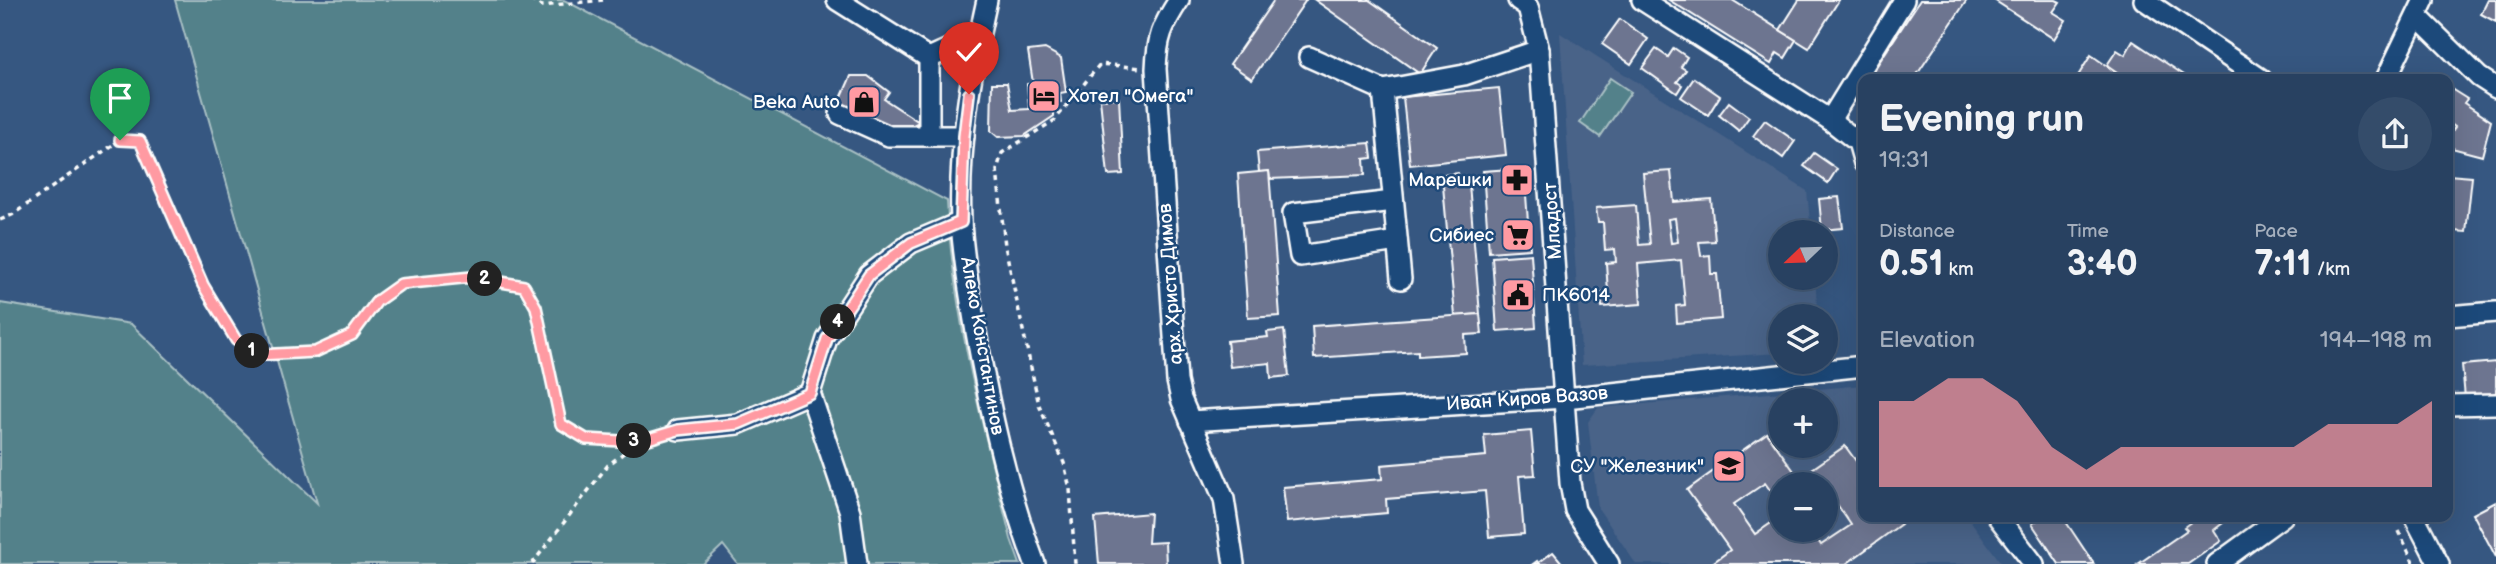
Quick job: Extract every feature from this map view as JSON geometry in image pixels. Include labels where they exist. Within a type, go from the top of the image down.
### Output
[{"type":"street","points":[[837,0],[929,58]]},
{"type":"street","name":"Алеко Константинов","points":[[987,0],[964,136],[961,222],[971,304],[991,406],[1018,515],[1035,564]]},
{"type":"street","name":"арх. Христо Димов","points":[[1179,0],[1162,25],[1157,45],[1156,69],[1177,381],[1181,399],[1224,499],[1234,564]]},
{"type":"street","points":[[1642,0],[1830,120],[1858,142]]},
{"type":"street","points":[[1858,74],[1904,0]]},
{"type":"street","points":[[2144,0],[2255,74]]},
{"type":"street","name":"Младост","points":[[1526,2],[1539,50],[1570,483],[1575,510],[1609,564]]},
{"type":"street","points":[[2388,74],[2421,8],[2479,77],[2496,88]]},
{"type":"street","points":[[929,58],[979,35]]},
{"type":"street","points":[[1309,57],[1383,90],[1464,75],[1539,50]]},
{"type":"street","points":[[929,58],[929,136]]},
{"type":"street","points":[[1830,120],[1858,75]]},
{"type":"street","points":[[1383,90],[1401,279]]},
{"type":"street","points":[[840,114],[889,135],[964,136]]},
{"type":"street","points":[[1393,201],[1293,212],[1300,256],[1397,242]]},
{"type":"street","points":[[857,564],[850,512],[810,393],[827,339],[869,275],[911,243],[961,222]]},
{"type":"street","points":[[2453,316],[2496,312]]},
{"type":"street","name":"Иван Киров Вазов","points":[[1190,421],[1566,398],[1858,367]]},
{"type":"street","points":[[678,430],[738,424],[810,393]]},
{"type":"street","points":[[2453,405],[2496,404]]},
{"type":"street","points":[[2002,522],[2034,564]]},
{"type":"street","points":[[2217,564],[2275,522]]},
{"type":"street","points":[[2407,522],[2439,564]]},
{"type":"path","points":[[530,0],[542,6],[603,0]]},
{"type":"path","points":[[1075,564],[1070,489],[1064,463],[1039,405],[1005,246],[997,170],[1002,153],[1055,120],[1100,64],[1156,69]]},
{"type":"path","points":[[0,220],[12,215],[120,140],[140,141],[203,285],[236,340],[258,355],[315,352],[352,335],[377,301],[401,284],[472,277],[524,286],[536,307],[561,424],[586,439],[638,442],[678,430]]},
{"type":"path","points":[[532,564],[608,465],[638,442]]},
{"type":"path","points":[[2406,522],[2414,564]]},
{"type":"shaded area","points":[[1560,33],[1807,191],[1810,220],[1768,220],[1768,290],[1816,290],[1817,304],[1768,304],[1768,354],[1582,365]]},
{"type":"shaded area","name":"СУ \"Железник\"","points":[[1858,386],[1858,522],[1971,522],[2002,564],[1636,564],[1598,508],[1588,422],[1598,408],[1768,393],[1768,458],[1838,458],[1838,388],[1829,388]]},
{"type":"green space","points":[[175,0],[564,0],[947,201],[956,287],[971,372],[1011,539],[1020,564],[738,564],[723,545],[703,564],[0,564],[0,303],[131,324],[317,503]]},
{"type":"green space","points":[[1610,78],[1631,92],[1600,137],[1580,123]]},
{"type":"building","points":[[1274,0],[1306,0],[1252,79],[1230,64]]},
{"type":"building","points":[[1315,0],[1369,0],[1437,48],[1420,74]]},
{"type":"building","points":[[1669,0],[1732,0],[1796,40],[1785,58],[1777,53],[1771,64]]},
{"type":"building","points":[[1799,0],[1839,0],[1809,48],[1780,30]]},
{"type":"building","points":[[1920,0],[1967,0],[1917,74],[1871,74]]},
{"type":"building","points":[[1994,0],[2056,0],[2060,2],[2053,12],[2066,20],[2054,39]]},
{"type":"building","points":[[2488,0],[2496,0],[2496,22],[2481,14]]},
{"type":"building","points":[[1620,19],[1648,39],[1631,64],[1602,44]]},
{"type":"building","points":[[2133,41],[2182,74],[2120,74],[2107,65],[2117,50],[2125,55]]},
{"type":"building","points":[[1674,48],[1687,57],[1681,67],[1686,70],[1677,82],[1682,85],[1677,93],[1642,68],[1656,49],[1668,57]]},
{"type":"building","name":"Хотел \"Омега\"","points":[[1045,49],[1061,58],[1066,92],[1060,93],[1061,102],[1054,103],[1054,116],[1024,136],[998,137],[991,131],[992,83],[1007,83],[1012,110],[1029,109],[1027,84],[1033,83],[1028,51]]},
{"type":"building","points":[[2091,55],[2119,74],[2079,74]]},
{"type":"building","name":"Beka Auto","points":[[851,76],[868,76],[889,92],[884,99],[919,122],[905,129],[892,130],[862,120],[838,105]]},
{"type":"building","points":[[1694,78],[1720,96],[1708,115],[1681,97]]},
{"type":"building","points":[[1499,88],[1506,155],[1410,165],[1403,97]]},
{"type":"building","points":[[2453,90],[2467,99],[2464,103],[2491,121],[2482,156],[2453,148]]},
{"type":"building","points":[[1119,98],[1123,174],[1108,175],[1100,99]]},
{"type":"building","points":[[1729,102],[1749,117],[1739,131],[1719,115]]},
{"type":"building","points":[[1765,120],[1795,141],[1783,158],[1753,136]]},
{"type":"building","points":[[1370,143],[1372,158],[1364,159],[1365,175],[1270,179],[1269,171],[1259,172],[1257,152]]},
{"type":"building","points":[[1814,153],[1837,169],[1828,183],[1804,166]]},
{"type":"building","points":[[1524,168],[1530,249],[1489,252],[1483,171]]},
{"type":"building","points":[[1269,171],[1280,316],[1248,318],[1238,174]]},
{"type":"building","points":[[1671,171],[1674,202],[1711,199],[1715,241],[1699,242],[1701,256],[1710,255],[1711,274],[1717,274],[1721,319],[1677,323],[1676,306],[1685,305],[1681,260],[1638,264],[1641,304],[1602,307],[1601,292],[1608,292],[1606,263],[1616,262],[1615,249],[1605,250],[1603,222],[1598,222],[1596,208],[1636,205],[1639,245],[1650,244],[1643,173]],"holes":[[[1675,218],[1678,242],[1671,243],[1668,219]]]},
{"type":"building","points":[[1458,173],[1460,185],[1469,184],[1480,314],[1455,316],[1442,175]]},
{"type":"building","points":[[2453,175],[2472,177],[2466,232],[2454,231],[2453,241]]},
{"type":"building","points":[[1839,197],[1843,228],[1838,228],[1838,220],[1821,220],[1819,199]]},
{"type":"building","points":[[1531,254],[1536,328],[1497,331],[1492,257]]},
{"type":"building","points":[[1480,314],[1482,334],[1465,335],[1466,353],[1418,356],[1418,351],[1314,358],[1312,326]]},
{"type":"building","points":[[1284,330],[1289,376],[1271,378],[1270,363],[1230,367],[1227,341],[1268,337],[1267,332]]},
{"type":"building","points":[[2496,362],[2496,396],[2465,398],[2462,365]]},
{"type":"building","points":[[1531,431],[1535,475],[1519,476],[1524,534],[1489,537],[1485,491],[1386,499],[1387,513],[1287,522],[1283,487],[1382,479],[1381,465],[1486,456],[1484,435]]},
{"type":"building","points":[[1767,433],[1768,458],[1785,458],[1795,472],[1768,472],[1768,487],[1765,483],[1734,504],[1755,534],[1768,525],[1768,542],[1819,542],[1821,545],[1826,542],[1838,542],[1838,534],[1851,525],[1838,506],[1838,472],[1808,472],[1828,458],[1838,458],[1838,451],[1845,446],[1858,464],[1858,522],[1901,524],[1846,564],[1711,564],[1730,550],[1687,490]]},
{"type":"building","points":[[2496,502],[2496,557],[2473,514]]},
{"type":"building","points":[[1150,513],[1148,543],[1165,542],[1166,564],[1099,564],[1095,518]]},
{"type":"building","points":[[2066,522],[2094,564],[2059,564],[2032,524]]},
{"type":"building","points":[[2191,522],[2222,522],[2214,530],[2221,541],[2188,564],[2138,564],[2187,530],[2184,527]]},
{"type":"building","points":[[1553,552],[1563,564],[1533,564],[1537,561],[1538,563]]},
{"type":"place","name":"Хотел \"Омега\"","points":[[1044,96]]},
{"type":"place","name":"Beka Auto","points":[[864,102]]},
{"type":"place","name":"Марешки","points":[[1517,180]]},
{"type":"place","name":"Сибиес","points":[[1518,235]]},
{"type":"place","name":"ПК6014","points":[[1518,295]]},
{"type":"place","name":"СУ \"Железник\"","points":[[1729,466]]},
{"type":"route","points":[[120,140],[140,141],[203,285],[236,340],[258,355],[315,352],[352,335],[377,301],[401,284],[472,277],[524,286],[536,307],[561,424],[586,439],[638,442],[678,430],[738,424],[810,393],[827,339],[869,275],[889,257],[911,243],[961,222],[964,136],[969,94]]}]
